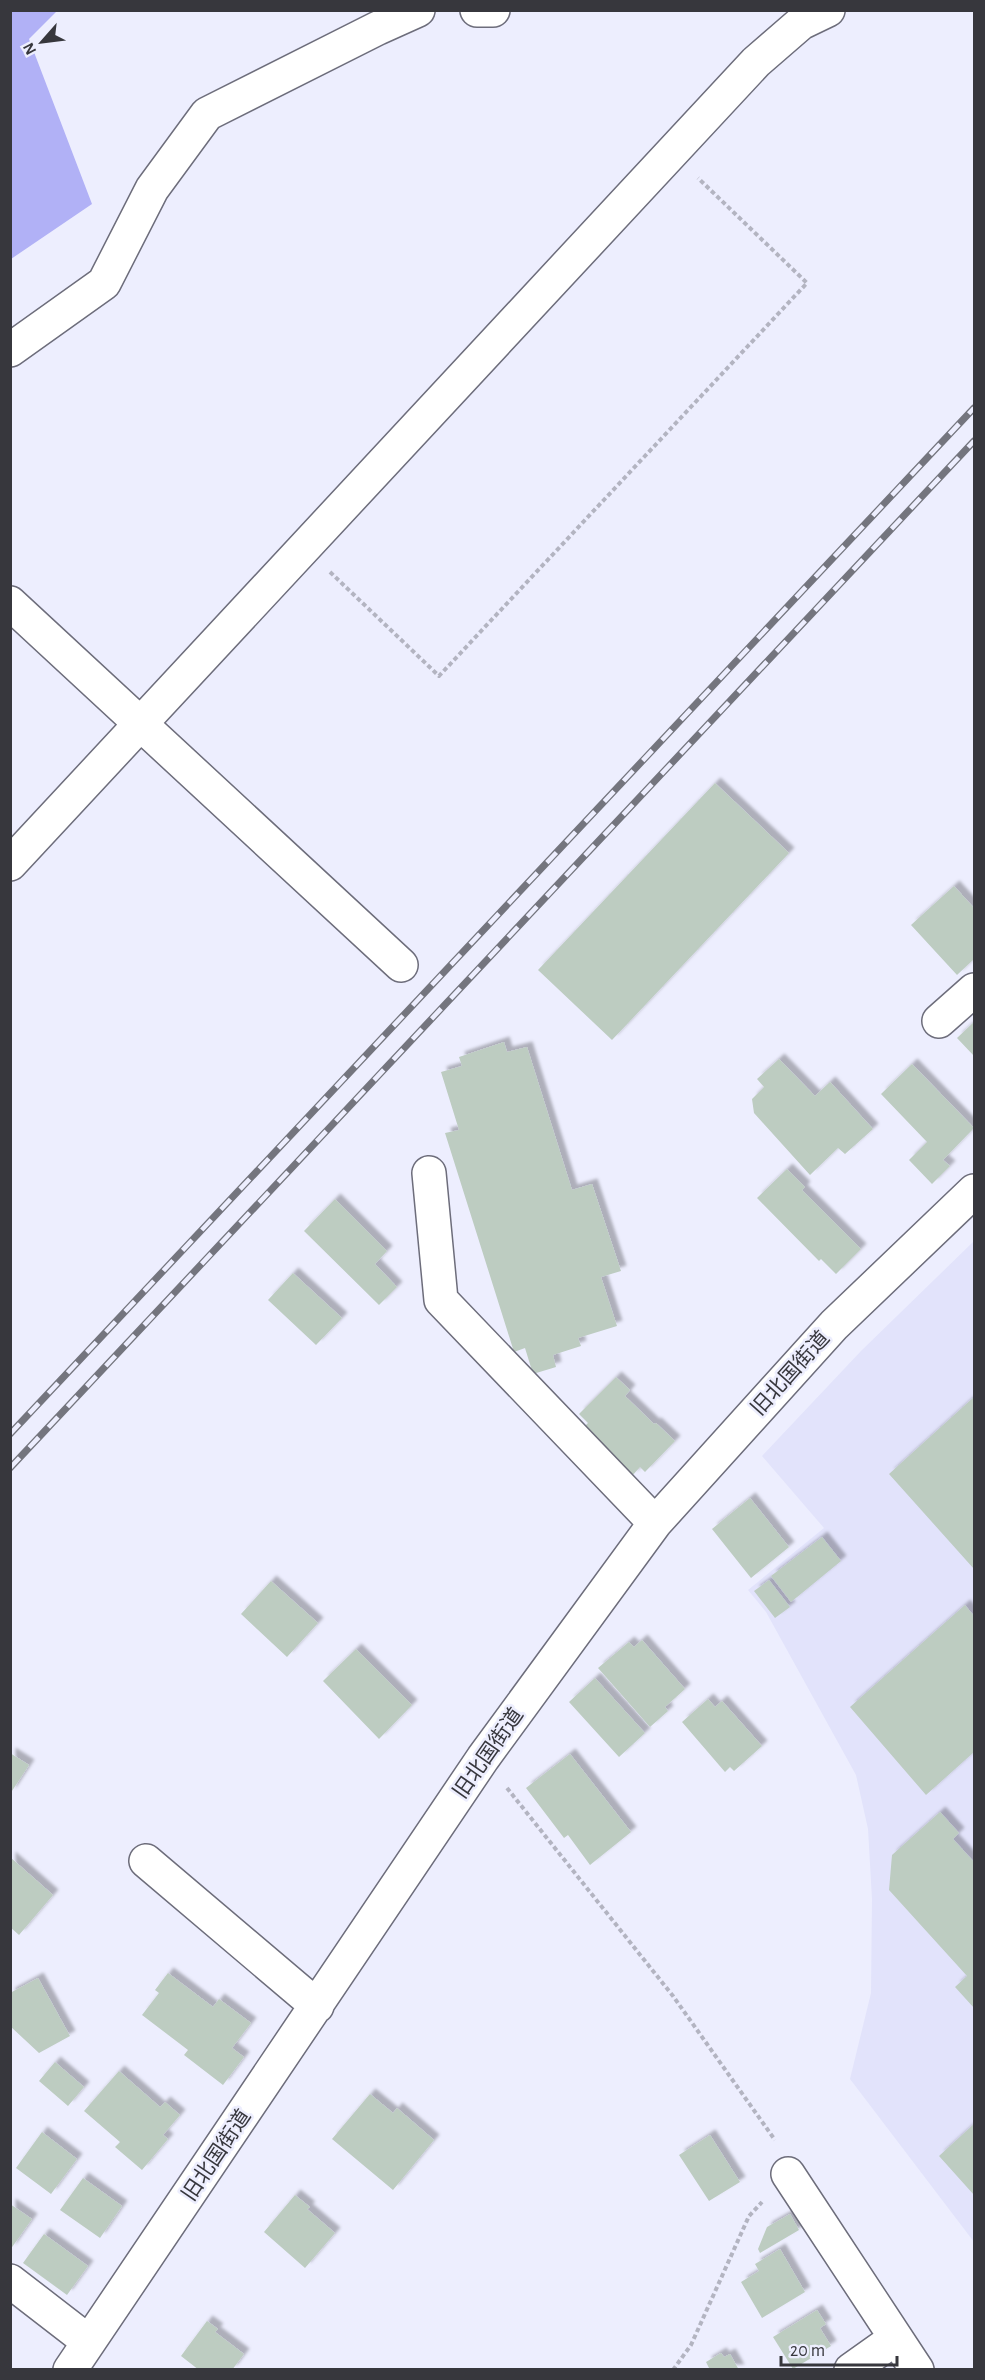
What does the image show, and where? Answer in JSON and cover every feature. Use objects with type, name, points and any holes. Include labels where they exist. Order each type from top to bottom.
[{"type":"street","points":[[10,350],[104,283],[152,189],[207,114],[418,10]]},
{"type":"street","points":[[477,10],[493,10]]},
{"type":"street","points":[[10,864],[756,62],[801,23],[828,10]]},
{"type":"street","points":[[10,603],[401,965]]},
{"type":"street","points":[[939,1021],[975,990]]},
{"type":"street","points":[[429,1173],[441,1300],[655,1523]]},
{"type":"street","name":"旧北国街道","points":[[70,2370],[483,1758],[655,1523],[834,1325],[975,1191]]},
{"type":"street","points":[[146,1861],[317,2006]]},
{"type":"street","points":[[788,2174],[917,2370]]},
{"type":"street","points":[[10,2282],[89,2342]]},
{"type":"street","points":[[851,2370],[896,2338]]},
{"type":"path","points":[[305,549],[439,676],[807,283],[672,152]]},
{"type":"path","points":[[483,1758],[673,1996],[785,2154],[788,2174],[748,2216],[691,2345],[673,2370]]},
{"type":"shaded area","points":[[11,10],[57,11],[29,39],[92,204],[11,259]]},
{"type":"shaded area","points":[[974,1241],[974,2242],[850,2079],[871,1993],[872,1899],[868,1829],[856,1775],[766,1612],[748,1590],[824,1528],[762,1456],[861,1351]]},
{"type":"building","points":[[715,783],[789,853],[612,1040],[538,970]]},
{"type":"building","points":[[954,886],[974,908],[974,959],[957,975],[911,925]]},
{"type":"building","points":[[974,1022],[974,1056],[957,1038]]},
{"type":"building","points":[[504,1042],[507,1052],[527,1047],[572,1190],[592,1184],[621,1271],[601,1277],[617,1326],[578,1338],[581,1346],[553,1355],[556,1367],[533,1374],[525,1348],[514,1352],[445,1133],[459,1130],[441,1072],[462,1066],[459,1057]]},
{"type":"building","points":[[779,1059],[815,1096],[830,1082],[873,1129],[845,1154],[838,1148],[810,1175],[754,1113],[752,1099],[764,1087],[757,1079]]},
{"type":"building","points":[[912,1064],[974,1128],[943,1160],[950,1166],[932,1184],[909,1160],[927,1142],[881,1094]]},
{"type":"building","points":[[787,1169],[805,1187],[802,1190],[861,1249],[836,1274],[821,1259],[819,1261],[757,1198]]},
{"type":"building","points":[[335,1199],[387,1251],[375,1264],[397,1287],[379,1305],[304,1231]]},
{"type":"building","points":[[293,1273],[342,1318],[316,1345],[268,1300]]},
{"type":"building","points":[[616,1377],[630,1390],[625,1396],[675,1441],[645,1472],[640,1467],[632,1476],[583,1428],[588,1423],[579,1414]]},
{"type":"building","points":[[974,1397],[974,1569],[889,1474]]},
{"type":"building","points":[[750,1498],[789,1547],[751,1578],[712,1529]]},
{"type":"building","points":[[822,1537],[841,1561],[791,1602],[771,1576]]},
{"type":"building","points":[[769,1580],[790,1607],[775,1618],[754,1591]]},
{"type":"building","points":[[271,1581],[318,1623],[287,1657],[241,1614]]},
{"type":"building","points":[[965,1605],[974,1616],[974,1752],[926,1795],[850,1707]]},
{"type":"building","points":[[642,1640],[685,1689],[665,1707],[668,1711],[650,1727],[598,1668],[629,1642],[634,1647]]},
{"type":"building","points":[[356,1649],[412,1705],[379,1739],[323,1681]]},
{"type":"building","points":[[595,1678],[645,1733],[619,1757],[569,1702]]},
{"type":"building","points":[[708,1699],[715,1707],[722,1701],[762,1746],[734,1771],[730,1767],[725,1772],[682,1722]]},
{"type":"building","points":[[10,1753],[29,1765],[10,1794]]},
{"type":"building","points":[[570,1754],[631,1832],[590,1865],[568,1835],[564,1838],[526,1788]]},
{"type":"building","points":[[940,1812],[959,1833],[953,1839],[974,1862],[974,2008],[955,1987],[967,1976],[889,1890],[892,1855]]},
{"type":"building","points":[[10,1857],[53,1895],[19,1935],[10,1927]]},
{"type":"building","points":[[168,1973],[213,2007],[219,1999],[251,2023],[232,2048],[244,2057],[223,2085],[184,2055],[188,2050],[142,2015],[159,1993],[155,1990]]},
{"type":"building","points":[[38,1978],[70,2036],[39,2053],[10,2026],[10,1993]]},
{"type":"building","points":[[55,2062],[84,2087],[68,2106],[39,2081]]},
{"type":"building","points":[[119,2071],[160,2107],[165,2102],[180,2115],[163,2135],[168,2139],[142,2170],[115,2147],[120,2142],[84,2111]]},
{"type":"building","points":[[370,2094],[393,2113],[397,2108],[434,2140],[393,2190],[332,2139]]},
{"type":"building","points":[[974,2124],[974,2195],[939,2156]]},
{"type":"building","points":[[42,2132],[77,2159],[51,2194],[16,2168]]},
{"type":"building","points":[[710,2135],[740,2182],[709,2201],[679,2155]]},
{"type":"building","points":[[83,2178],[122,2206],[100,2238],[60,2210]]},
{"type":"building","points":[[295,2195],[310,2207],[307,2209],[335,2233],[305,2268],[264,2232]]},
{"type":"building","points":[[10,2204],[32,2219],[10,2250]]},
{"type":"building","points":[[790,2214],[799,2230],[760,2253],[758,2249],[767,2227]]},
{"type":"building","points":[[44,2234],[88,2266],[67,2295],[23,2263]]},
{"type":"building","points":[[780,2249],[805,2292],[762,2318],[741,2282],[759,2271],[755,2264]]},
{"type":"building","points":[[817,2310],[826,2324],[820,2328],[831,2346],[793,2369],[773,2337]]},
{"type":"building","points":[[207,2321],[218,2329],[215,2332],[244,2354],[232,2370],[199,2370],[181,2356]]},
{"type":"building","points":[[721,2353],[724,2357],[730,2354],[739,2370],[710,2370],[706,2362]]},
{"type":"railway","points":[[10,1434],[974,408]]},
{"type":"railway","points":[[10,1468],[974,441]]}]
